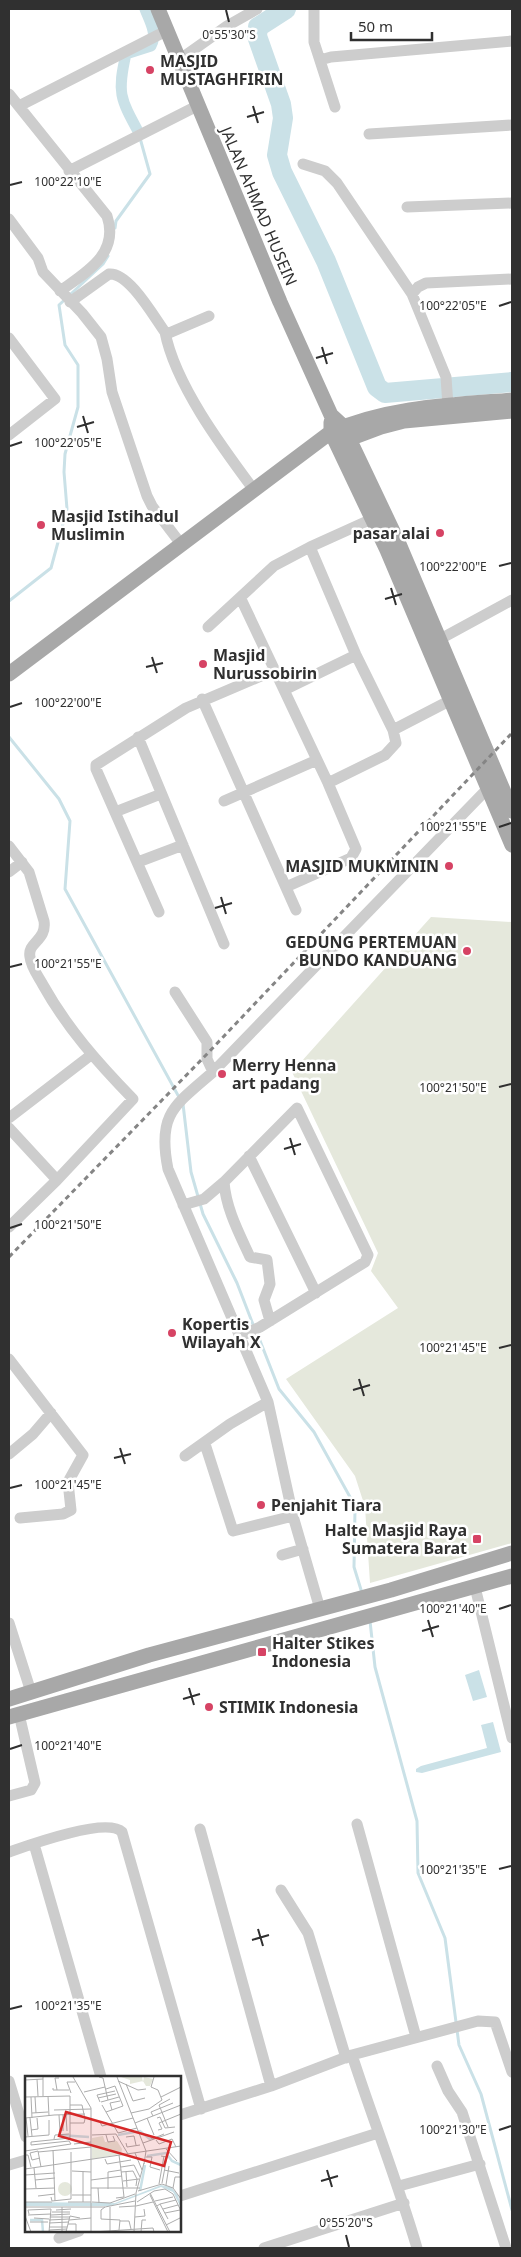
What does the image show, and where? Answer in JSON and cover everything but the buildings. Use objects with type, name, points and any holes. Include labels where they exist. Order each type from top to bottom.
[{"type":"main road","name":"JALAN AHMAD HUSEIN","points":[[158,9],[162,34],[179,60],[197,106],[340,435]]},
{"type":"main road","points":[[9,674],[313,445],[404,410],[448,401],[512,400]]},
{"type":"main road","points":[[340,435],[404,421],[512,412]]},
{"type":"main road","points":[[340,435],[372,519],[393,547]]},
{"type":"main road","points":[[340,435],[393,547],[493,782],[512,845]]},
{"type":"main road","points":[[433,643],[451,700],[493,782],[512,811]]},
{"type":"main road","points":[[9,1698],[149,1656],[347,1602],[512,1553]]},
{"type":"main road","points":[[14,1716],[512,1576]]},
{"type":"main road","points":[[65,1682],[71,1700]]},
{"type":"street","points":[[179,60],[257,9]]},
{"type":"street","points":[[314,9],[314,42],[335,107]]},
{"type":"street","points":[[19,106],[162,34]]},
{"type":"street","points":[[320,60],[331,57],[512,41]]},
{"type":"street","points":[[9,94],[107,216],[109,232],[105,252],[99,262],[65,297]]},
{"type":"street","points":[[69,171],[197,106]]},
{"type":"street","points":[[369,134],[512,125]]},
{"type":"street","points":[[304,164],[325,171],[337,183],[412,294],[446,378],[448,401]]},
{"type":"street","points":[[406,207],[512,203]]},
{"type":"street","points":[[9,219],[38,258],[43,272],[82,313],[101,337],[107,359],[112,392],[147,496],[181,544]]},
{"type":"street","points":[[65,297],[109,274],[119,274],[140,296],[165,332],[169,353],[208,425],[218,442],[254,490]]},
{"type":"street","points":[[412,294],[418,287],[426,283],[512,278]]},
{"type":"street","points":[[165,332],[169,333],[208,316]]},
{"type":"street","points":[[9,338],[55,399],[9,435]]},
{"type":"street","points":[[208,627],[241,599],[242,594],[274,566],[310,547],[372,519]]},
{"type":"street","points":[[310,547],[356,655],[393,730],[396,743],[385,755],[328,783]]},
{"type":"street","points":[[241,599],[328,783],[355,853],[344,862],[286,887]]},
{"type":"street","points":[[433,643],[512,600]]},
{"type":"street","points":[[284,690],[356,655]]},
{"type":"street","points":[[159,912],[96,769],[96,765],[138,737],[202,699],[275,670]]},
{"type":"street","points":[[202,699],[296,910]]},
{"type":"street","points":[[393,730],[451,700]]},
{"type":"street","points":[[138,737],[224,944]]},
{"type":"street","points":[[224,802],[317,760]]},
{"type":"street","points":[[320,1609],[293,1516],[268,1402],[255,1329],[168,1170],[164,1148],[164,1129],[175,1106],[213,1072],[493,782]]},
{"type":"street","points":[[115,812],[161,794]]},
{"type":"street","points":[[138,862],[183,845]]},
{"type":"street","points":[[9,846],[22,862],[32,879],[35,896],[46,930],[42,937],[30,948],[29,955],[32,966],[58,1012],[90,1055],[133,1099],[57,1180],[9,1227]]},
{"type":"street","points":[[9,872],[22,862]]},
{"type":"street","points":[[175,992],[207,1042],[207,1059],[213,1072]]},
{"type":"street","points":[[9,1118],[90,1055]]},
{"type":"street","points":[[187,1204],[204,1199],[224,1182],[297,1108],[368,1255],[365,1262],[255,1329]]},
{"type":"street","points":[[9,1128],[57,1180]]},
{"type":"street","points":[[250,1156],[316,1293]]},
{"type":"street","points":[[224,1182],[225,1196],[250,1257],[267,1260],[270,1284],[255,1329]]},
{"type":"street","points":[[9,1359],[83,1454],[68,1482],[72,1508],[63,1514],[20,1518]]},
{"type":"street","points":[[185,1456],[205,1444],[230,1424],[268,1402]]},
{"type":"street","points":[[9,1454],[33,1434],[51,1413]]},
{"type":"street","points":[[205,1444],[233,1531],[293,1516]]},
{"type":"street","points":[[282,1555],[303,1549]]},
{"type":"street","points":[[475,1586],[512,1738]]},
{"type":"street","points":[[9,1624],[31,1692]]},
{"type":"street","points":[[9,1796],[31,1790],[35,1783],[14,1716]]},
{"type":"street","points":[[357,1824],[416,2037]]},
{"type":"street","points":[[9,1852],[101,1828],[118,1828],[122,1832],[200,2108]]},
{"type":"street","points":[[200,1829],[272,2086]]},
{"type":"street","points":[[34,1844],[101,2076]]},
{"type":"street","points":[[281,1890],[308,1933],[349,2057],[399,2186],[417,2248]]},
{"type":"street","points":[[181,2115],[272,2086],[349,2057],[468,2022],[495,2022],[512,2072]]},
{"type":"street","points":[[437,2066],[448,2091],[462,2112],[506,2248]]},
{"type":"street","points":[[9,2081],[25,2135]]},
{"type":"street","points":[[181,2196],[378,2133]]},
{"type":"street","points":[[9,2165],[25,2160]]},
{"type":"street","points":[[399,2186],[480,2164]]},
{"type":"street","points":[[264,2248],[404,2203]]},
{"type":"street","points":[[59,2239],[76,2232]]},
{"type":"shaded area","points":[[431,917],[512,922],[512,1543],[370,1583],[365,1507],[355,1476],[286,1379],[398,1308],[371,1271],[378,1253],[292,1072]]},
{"type":"water","points":[[479,1670],[487,1697],[473,1701],[465,1675]]},
{"type":"water","points":[[493,1722],[501,1752],[422,1773],[416,1772],[416,1769],[421,1766],[487,1748],[481,1725]]},
{"type":"waterway","points":[[139,133],[124,103],[121,87],[126,54],[151,46],[153,41],[152,27],[145,9]]},
{"type":"waterway","points":[[286,9],[258,27],[257,36],[281,104],[283,118],[277,155],[282,172],[326,261],[377,387],[385,393],[512,382]]},
{"type":"waterway","points":[[115,228],[116,221],[150,174],[140,138]]},
{"type":"waterway","points":[[9,601],[51,568],[67,509],[64,472],[65,454],[78,407],[78,365],[65,345],[59,305],[103,264],[108,256]]},
{"type":"waterway","points":[[9,737],[59,799],[70,821],[65,889],[180,1099]]},
{"type":"waterway","points":[[183,1104],[191,1172],[203,1214],[237,1283],[254,1327]]},
{"type":"waterway","points":[[257,1333],[279,1389],[314,1432],[350,1497],[355,1510],[354,1567],[362,1593]]},
{"type":"waterway","points":[[370,1621],[375,1667],[417,1821],[418,1873],[445,1938],[459,2045],[481,2094],[512,2210]]},
{"type":"railway","points":[[9,1257],[207,1054],[512,733]]},
{"type":"place","name":"MASJID MUSTAGHFIRIN","points":[[150,70]]},
{"type":"place","name":"Masjid Istihadul Muslimin","points":[[41,525]]},
{"type":"place","name":"pasar alai","points":[[440,533]]},
{"type":"place","name":"Masjid Nurussobirin","points":[[203,664]]},
{"type":"place","name":"MASJID MUKMININ","points":[[449,866]]},
{"type":"place","name":"GEDUNG PERTEMUAN BUNDO KANDUANG","points":[[467,951]]},
{"type":"place","name":"Merry Henna art padang","points":[[222,1074]]},
{"type":"place","name":"Kopertis Wilayah X","points":[[172,1333]]},
{"type":"place","name":"Penjahit Tiara","points":[[261,1505]]},
{"type":"place","name":"Halte Masjid Raya Sumatera Barat","points":[[477,1539]]},
{"type":"place","name":"Halter Stikes Indonesia","points":[[262,1652]]},
{"type":"place","name":"STIMIK Indonesia","points":[[209,1707]]}]
